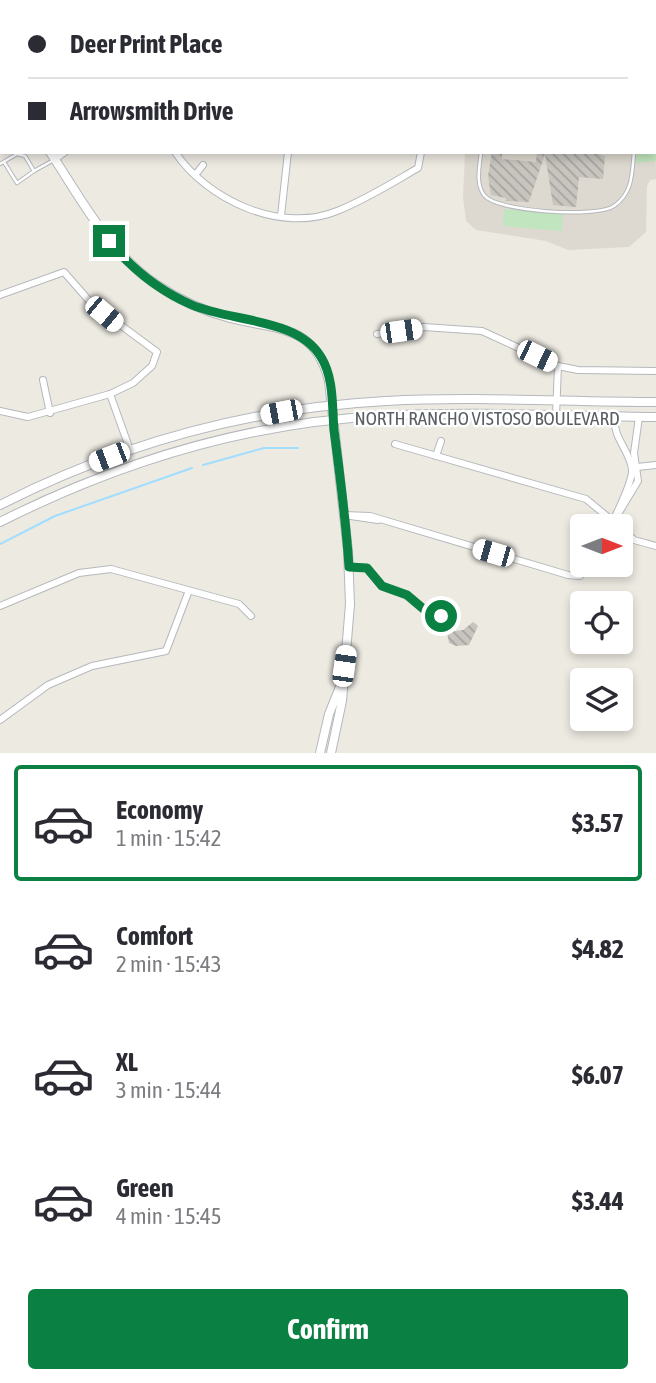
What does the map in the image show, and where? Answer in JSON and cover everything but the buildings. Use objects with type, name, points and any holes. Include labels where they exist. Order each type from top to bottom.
[{"type":"main road","points":[[53,156],[93,221],[117,250],[157,285],[191,304],[228,318],[286,329],[308,342],[327,369],[349,567],[349,625],[342,701],[331,753]]},
{"type":"main road","name":"NORTH RANCHO VISTOSO BOULEVARD","points":[[0,505],[130,450],[227,422],[332,405],[420,400],[656,402]]},
{"type":"main road","name":"NORTH RANCHO VISTOSO BOULEVARD","points":[[0,522],[62,492],[160,456],[266,430],[333,420],[431,414],[656,417]]},
{"type":"main road","points":[[320,753],[329,714],[342,685]]},
{"type":"street","points":[[177,154],[196,174],[237,205],[281,216],[307,218],[335,212],[418,168],[421,154]]},
{"type":"street","points":[[281,216],[288,154]]},
{"type":"street","points":[[196,174],[203,165]]},
{"type":"street","points":[[0,295],[65,272],[92,304],[157,352],[152,366],[133,383],[110,394],[50,413],[28,416],[0,411]]},
{"type":"street","points":[[377,334],[424,327],[482,331],[558,366],[578,370],[656,371]]},
{"type":"street","points":[[556,416],[558,366]]},
{"type":"street","points":[[43,380],[50,413]]},
{"type":"street","points":[[110,394],[130,450]]},
{"type":"street","points":[[614,416],[614,430],[635,467]]},
{"type":"street","points":[[616,514],[635,467],[634,444],[639,417]]},
{"type":"street","points":[[436,456],[441,441]]},
{"type":"street","points":[[395,444],[586,499],[602,514]]},
{"type":"street","points":[[635,467],[656,465]]},
{"type":"street","points":[[344,515],[367,516],[570,575]]},
{"type":"street","points":[[634,540],[656,546]]},
{"type":"street","points":[[349,567],[367,568],[382,586],[407,595],[433,617],[439,617],[446,609]]},
{"type":"street","points":[[0,606],[79,573],[111,569],[188,593],[239,604],[251,616]]},
{"type":"street","points":[[0,720],[48,685],[92,666],[166,651],[188,593]]},
{"type":"lane","points":[[34,171],[25,156],[17,154],[2,163],[17,183],[34,171],[53,156]]},
{"type":"lane","points":[[481,154],[480,187],[490,200],[506,206],[592,213],[612,207],[626,193],[631,184],[634,154]]},
{"type":"shaded area","points":[[465,154],[656,154],[656,179],[650,180],[647,186],[646,232],[629,247],[568,250],[546,241],[476,230],[466,221],[463,197]]},
{"type":"green space","points":[[637,154],[656,154],[656,161],[636,163]]},
{"type":"green space","points":[[504,209],[563,214],[562,231],[503,226]]},
{"type":"waterway","points":[[203,465],[264,448],[298,448]]},
{"type":"waterway","points":[[0,544],[55,516],[192,468]]},
{"type":"route","points":[[109,241],[125,260],[157,285],[191,304],[228,318],[295,332],[316,349],[330,381],[349,567],[367,568],[382,586],[407,595],[433,617],[441,616]]}]
